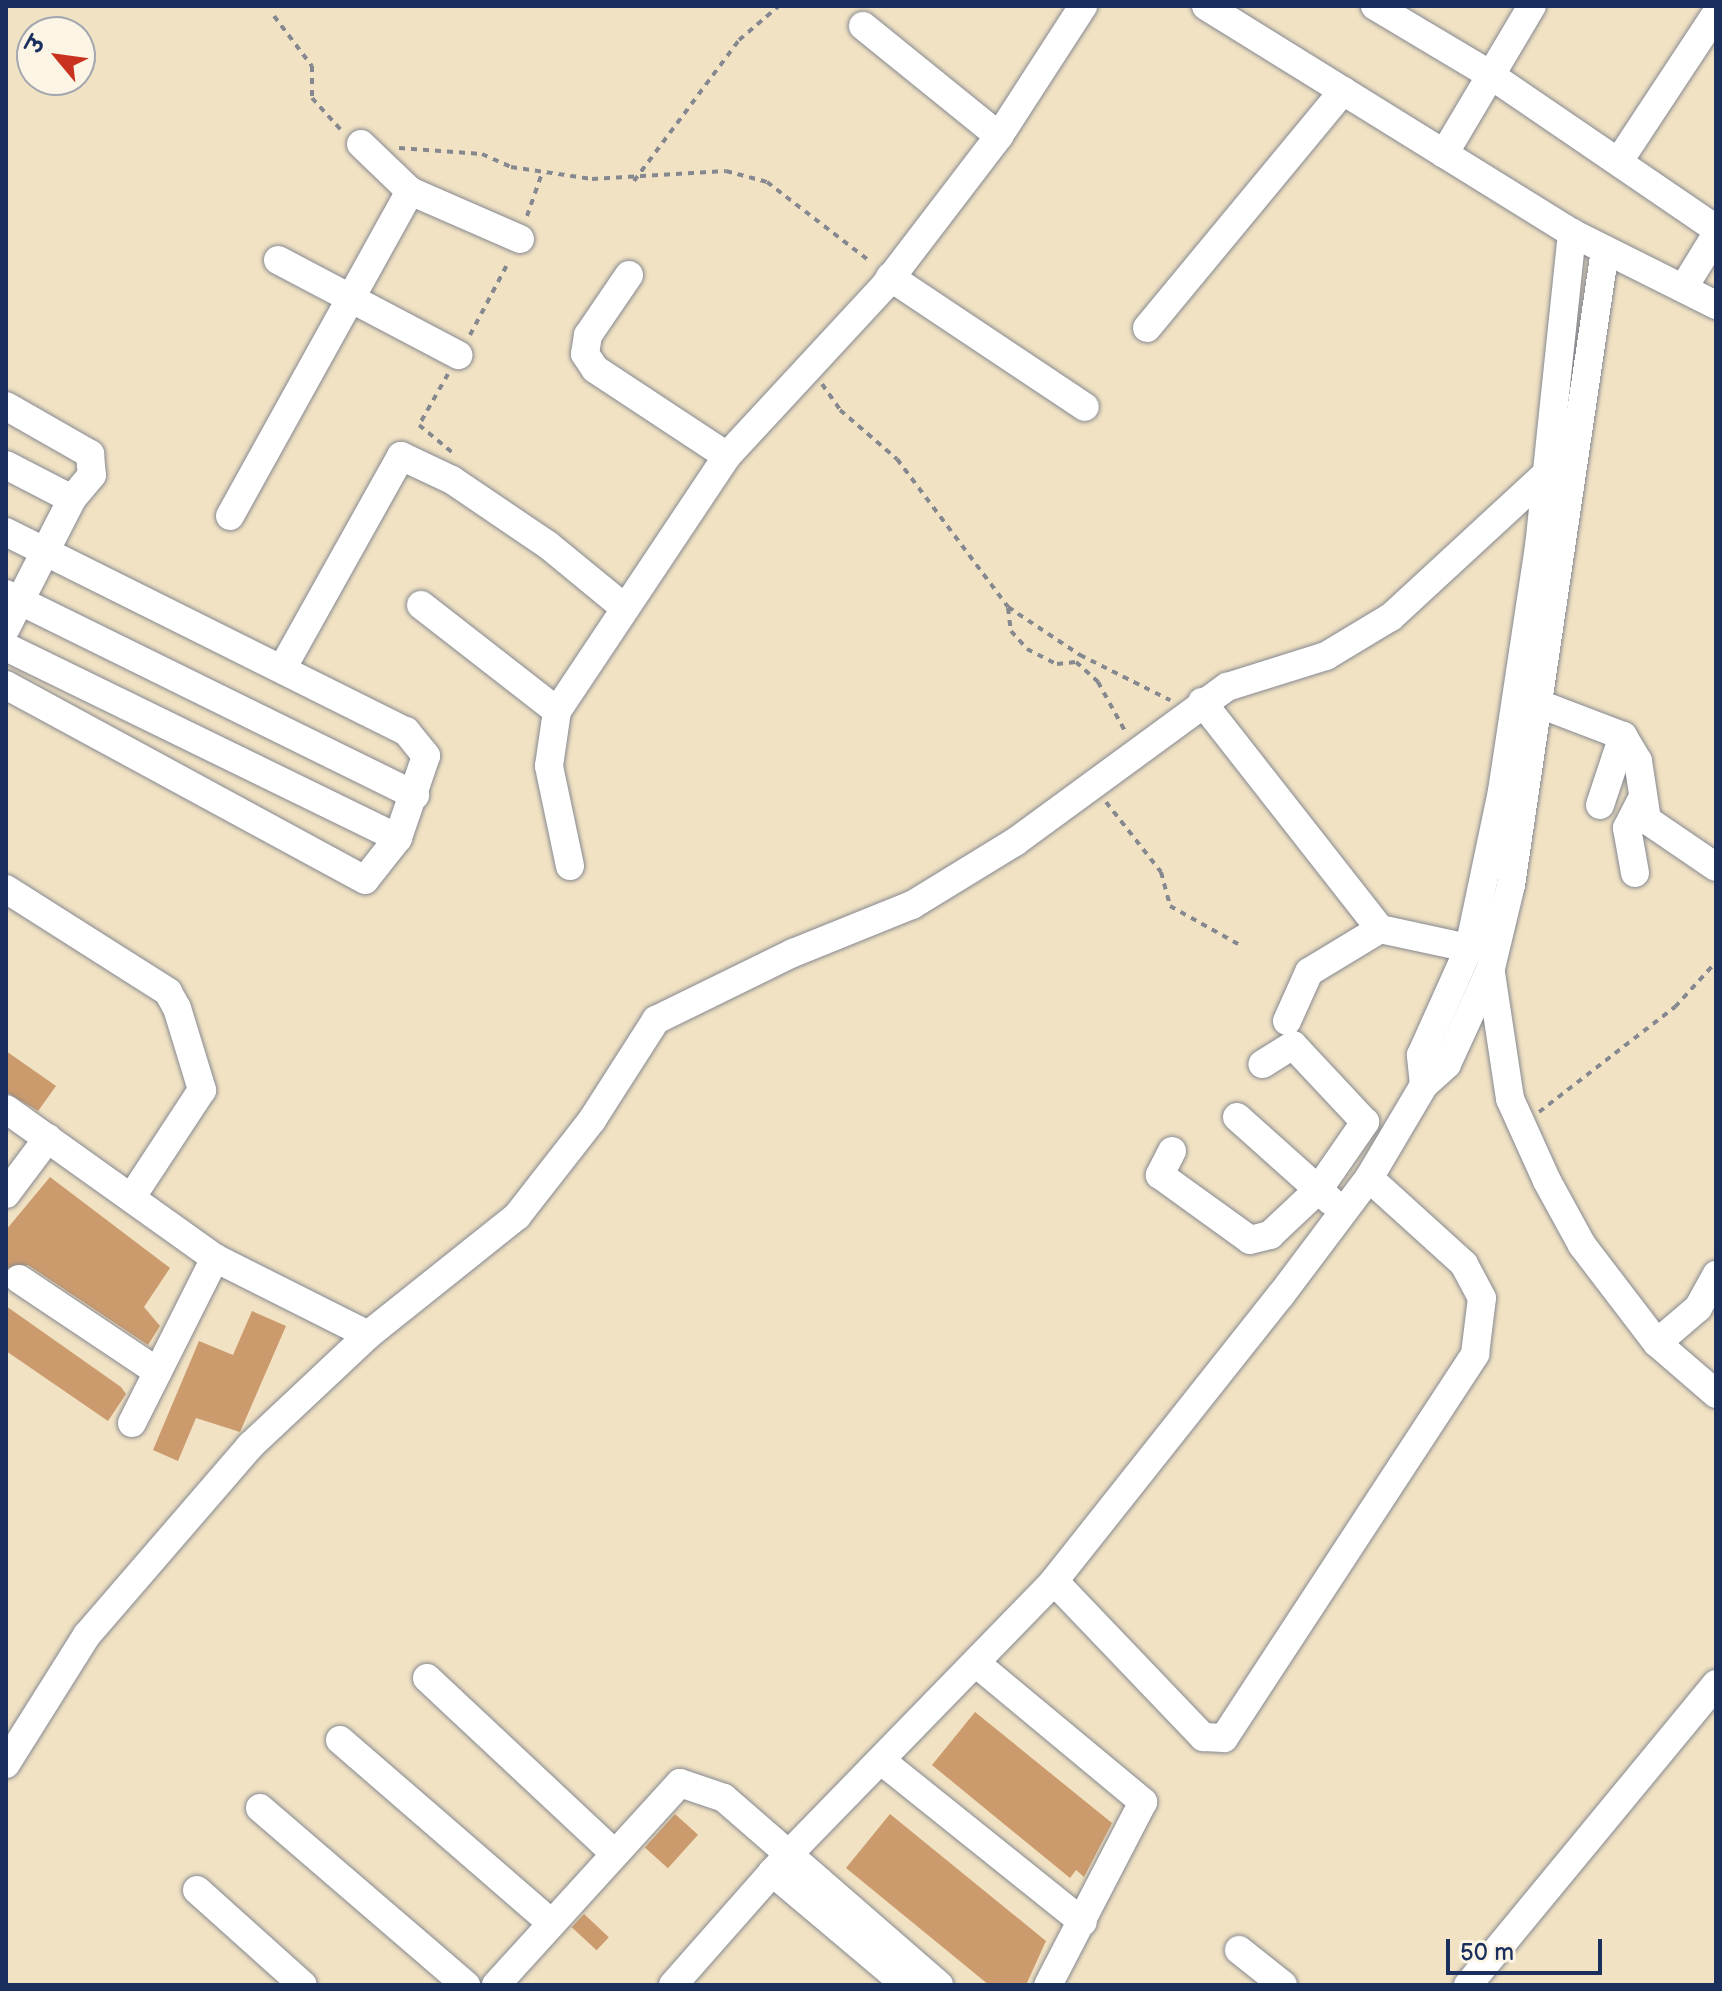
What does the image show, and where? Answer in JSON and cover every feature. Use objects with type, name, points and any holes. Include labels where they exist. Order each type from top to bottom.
[{"type":"street","points":[[570,866],[549,766],[557,711],[621,605],[727,456],[888,280],[999,136],[1083,6]]},
{"type":"street","points":[[1206,6],[1572,233],[1716,305]]},
{"type":"street","points":[[1375,6],[1489,74],[1716,229]]},
{"type":"street","points":[[1444,154],[1532,6]]},
{"type":"street","points":[[1619,161],[1716,14]]},
{"type":"street","points":[[863,26],[999,136]]},
{"type":"street","points":[[1147,328],[1343,91]]},
{"type":"street","points":[[361,144],[410,191],[520,239]]},
{"type":"street","points":[[230,516],[410,191]]},
{"type":"street","points":[[1424,1085],[1421,1055],[1469,948],[1502,791],[1547,473],[1572,233]]},
{"type":"street","points":[[1684,287],[1716,235]]},
{"type":"street","points":[[673,1985],[779,1864],[883,1762],[1054,1581],[1344,1212],[1369,1178],[1424,1085],[1447,1064],[1491,968],[1542,705],[1605,250]]},
{"type":"street","points":[[278,260],[350,295],[458,355]]},
{"type":"street","points":[[629,275],[588,335],[585,354],[595,369],[727,456]]},
{"type":"street","points":[[888,280],[1085,407]]},
{"type":"street","points":[[6,406],[90,454],[92,475],[72,499],[46,553],[13,598],[6,628]]},
{"type":"street","points":[[282,669],[401,456],[452,480],[621,605]]},
{"type":"street","points":[[6,465],[72,499]]},
{"type":"street","points":[[6,1764],[87,1635],[250,1446],[368,1335],[517,1216],[656,1020],[912,905],[1015,842],[1089,782],[1135,753],[1196,706],[1326,656],[1391,617],[1547,473]]},
{"type":"street","points":[[6,532],[419,741],[426,756],[398,838],[372,877],[358,877],[6,685]]},
{"type":"street","points":[[13,598],[415,795]]},
{"type":"street","points":[[421,605],[557,711]]},
{"type":"street","points":[[6,647],[398,838]]},
{"type":"street","points":[[1542,705],[1623,736],[1638,761],[1641,801],[1647,820],[1716,867]]},
{"type":"street","points":[[1196,706],[1380,929],[1469,948]]},
{"type":"street","points":[[1600,805],[1623,736]]},
{"type":"street","points":[[1635,873],[1627,828],[1641,801]]},
{"type":"street","points":[[6,889],[168,992],[177,1008],[202,1090],[131,1198]]},
{"type":"street","points":[[1287,1021],[1309,972],[1380,929]]},
{"type":"street","points":[[1491,968],[1499,1049],[1519,1124],[1582,1245],[1657,1343],[1716,1394]]},
{"type":"street","points":[[1172,1151],[1160,1175],[1250,1240],[1270,1235],[1318,1190],[1365,1122],[1293,1045],[1263,1064]]},
{"type":"street","points":[[6,1109],[215,1258],[368,1335]]},
{"type":"street","points":[[1237,1117],[1344,1212]]},
{"type":"street","points":[[6,1194],[48,1138]]},
{"type":"street","points":[[1054,1581],[1203,1737],[1224,1738],[1475,1354],[1482,1298],[1464,1264],[1369,1178]]},
{"type":"street","points":[[132,1423],[215,1258]]},
{"type":"street","points":[[1657,1343],[1698,1308],[1716,1275]]},
{"type":"street","points":[[19,1279],[158,1372]]},
{"type":"street","points":[[977,1664],[1140,1795],[1142,1809],[1048,1985]]},
{"type":"street","points":[[427,1678],[612,1851]]},
{"type":"street","points":[[1468,1985],[1716,1684]]},
{"type":"street","points":[[340,1740],[550,1922]]},
{"type":"street","points":[[883,1762],[1083,1922]]},
{"type":"street","points":[[496,1985],[612,1851],[680,1783],[724,1798],[779,1864],[924,1983]]},
{"type":"street","points":[[260,1808],[466,1985]]},
{"type":"street","points":[[197,1890],[303,1985]]},
{"type":"street","points":[[1239,1950],[1283,1985]]},
{"type":"path","points":[[634,181],[739,40],[779,6]]},
{"type":"path","points":[[274,16],[312,66],[312,98],[361,144],[482,154],[542,173],[634,181],[726,171],[767,182],[854,246],[888,280]]},
{"type":"path","points":[[452,480],[459,461],[419,425],[520,239],[542,173]]},
{"type":"path","points":[[810,366],[840,410],[897,459],[1008,607],[1080,655],[1196,706]]},
{"type":"path","points":[[1008,607],[1011,631],[1027,649],[1057,664],[1076,662],[1098,682],[1135,753]]},
{"type":"path","points":[[1089,782],[1161,872],[1170,906],[1242,946]]},
{"type":"path","points":[[1519,1124],[1643,1035],[1716,962]]},
{"type":"building","points":[[6,1051],[56,1086],[38,1111],[6,1092]]},
{"type":"building","points":[[50,1177],[170,1268],[144,1307],[160,1326],[148,1345],[28,1265],[6,1268],[6,1230]]},
{"type":"building","points":[[6,1306],[121,1387],[126,1394],[108,1421],[6,1351]]},
{"type":"building","points":[[252,1311],[286,1326],[240,1432],[196,1418],[178,1461],[153,1450],[199,1341],[233,1355]]},
{"type":"building","points":[[975,1712],[1112,1823],[1084,1877],[1076,1870],[1070,1878],[932,1765]]},
{"type":"building","points":[[675,1814],[698,1835],[668,1868],[645,1847]]},
{"type":"building","points":[[890,1814],[1046,1941],[1026,1985],[989,1985],[846,1868]]},
{"type":"building","points":[[584,1914],[609,1937],[597,1950],[572,1927]]}]
